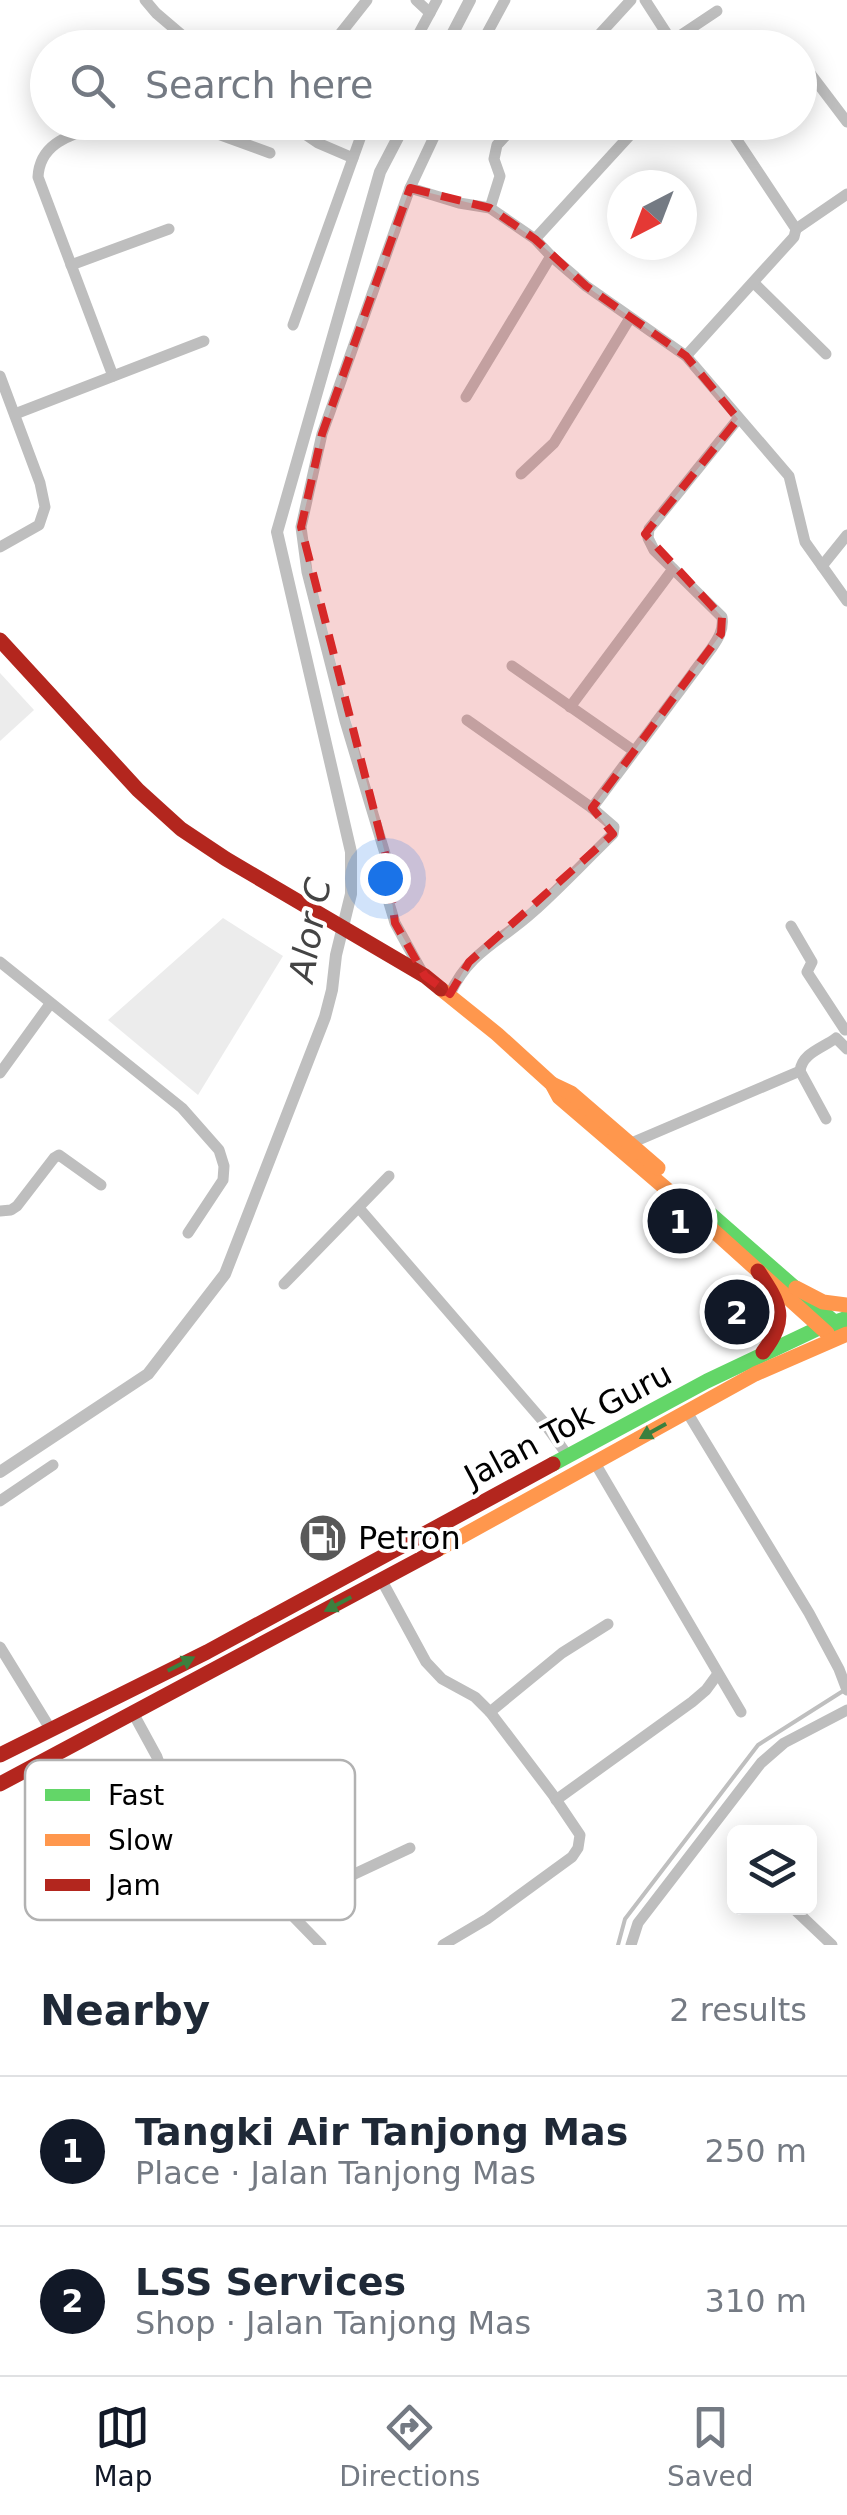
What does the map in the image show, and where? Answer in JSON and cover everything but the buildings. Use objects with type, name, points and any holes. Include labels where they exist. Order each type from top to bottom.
[{"type":"main road","points":[[0,640],[159,810],[203,844],[391,954],[450,994],[552,1084],[571,1092],[837,1328]]},
{"type":"main road","points":[[552,1084],[559,1097],[758,1271],[837,1328]]},
{"type":"main road","points":[[758,1271],[775,1298],[781,1322],[760,1356]]},
{"type":"main road","points":[[796,1288],[823,1302],[847,1305]]},
{"type":"main road","name":"Jalan Tok Guru","points":[[0,1754],[222,1644],[707,1381],[760,1356],[837,1328]]},
{"type":"main road","name":"Jalan Tok Guru","points":[[45,1760],[382,1581],[837,1328]]},
{"type":"main road","points":[[0,1768],[56,1739],[125,1693]]},
{"type":"main road","name":"Jalan Tok Guru","points":[[0,1784],[25,1771]]},
{"type":"street","points":[[145,0],[176,30]]},
{"type":"street","points":[[343,30],[367,0]]},
{"type":"street","points":[[416,0],[430,13]]},
{"type":"street","points":[[421,30],[436,0]]},
{"type":"street","points":[[489,30],[505,0]]},
{"type":"street","points":[[604,30],[631,0]]},
{"type":"street","points":[[645,0],[665,30]]},
{"type":"street","points":[[692,30],[717,11]]},
{"type":"street","points":[[817,82],[847,122]]},
{"type":"street","points":[[61,140],[44,153],[38,177],[113,376]]},
{"type":"street","points":[[234,140],[270,153]]},
{"type":"street","points":[[314,140],[353,158]]},
{"type":"street","points":[[293,325],[360,140]]},
{"type":"street","points":[[424,976],[395,923],[389,903],[386,857],[307,572],[302,527],[322,434],[410,188],[433,140]]},
{"type":"street","points":[[490,208],[500,176],[494,159],[502,140]]},
{"type":"street","points":[[535,238],[625,140]]},
{"type":"street","points":[[737,140],[796,229]]},
{"type":"street","points":[[410,188],[490,208],[535,238],[586,286],[686,356],[789,476],[805,542],[847,601]]},
{"type":"street","points":[[686,356],[794,237],[796,229],[846,198]]},
{"type":"street","points":[[71,265],[169,230]]},
{"type":"street","points":[[466,396],[551,256]]},
{"type":"street","points":[[754,283],[826,354]]},
{"type":"street","points":[[522,474],[554,442],[630,318]]},
{"type":"street","points":[[14,414],[204,341]]},
{"type":"street","points":[[0,376],[40,483],[45,507],[39,525],[0,547]]},
{"type":"street","points":[[592,808],[711,650],[723,626],[722,617],[654,550],[648,538],[649,529],[738,419]]},
{"type":"street","points":[[822,566],[847,535]]},
{"type":"street","points":[[570,708],[673,569]]},
{"type":"street","points":[[512,666],[634,751]]},
{"type":"street","points":[[450,994],[469,962],[531,914],[613,834],[614,826],[467,720]]},
{"type":"street","points":[[791,926],[812,962],[807,972],[843,1032],[847,1049]]},
{"type":"street","points":[[0,962],[182,1108],[219,1150],[223,1180],[188,1233]]},
{"type":"street","points":[[0,1073],[50,1004]]},
{"type":"street","points":[[826,1119],[800,1064],[843,1032]]},
{"type":"street","points":[[630,1144],[800,1071]]},
{"type":"street","points":[[0,1211],[17,1206],[59,1154],[101,1185]]},
{"type":"street","points":[[284,1284],[390,1176]]},
{"type":"street","points":[[359,1208],[542,1420],[568,1456]]},
{"type":"street","points":[[686,1412],[809,1613],[847,1690]]},
{"type":"street","points":[[595,1463],[741,1712]]},
{"type":"street","points":[[0,1502],[52,1465]]},
{"type":"street","points":[[382,1581],[426,1662],[442,1679],[475,1696],[490,1712],[580,1835],[572,1858],[443,1945]]},
{"type":"street","points":[[490,1712],[562,1653],[608,1624]]},
{"type":"street","points":[[0,1646],[51,1730]]},
{"type":"street","points":[[556,1800],[692,1702],[717,1675]]},
{"type":"street","points":[[631,1945],[638,1923],[761,1762],[784,1743],[847,1710]]},
{"type":"street","points":[[133,1713],[158,1760]]},
{"type":"street","points":[[355,1874],[410,1848]]},
{"type":"street","points":[[800,1915],[832,1945]]},
{"type":"street","points":[[296,1920],[320,1945]]},
{"type":"highlighted area","points":[[410,188],[490,208],[535,239],[586,286],[686,356],[738,419],[645,534],[722,617],[721,634],[592,808],[613,834],[469,962],[450,994],[425,976],[395,923],[386,857],[301,527],[322,434]]},
{"type":"shaded area","points":[[0,673],[34,710],[0,741]]},
{"type":"shaded area","points":[[223,918],[283,956],[198,1095],[108,1020]]},
{"type":"waterway","name":"Alor C","points":[[454,30],[470,0]]},
{"type":"waterway","name":"Alor C","points":[[0,1472],[148,1374],[225,1274],[325,1017],[351,894],[351,852],[277,532],[380,172],[397,140]]},
{"type":"waterway","points":[[618,1945],[625,1919],[758,1745],[843,1691]]},
{"type":"traffic: fast","points":[[701,1206],[842,1329]]},
{"type":"traffic: fast","points":[[553,1464],[707,1381],[847,1318]]},
{"type":"traffic: slow","points":[[441,989],[497,1034],[552,1084],[559,1097],[827,1333]]},
{"type":"traffic: slow","points":[[552,1084],[571,1093],[658,1168]]},
{"type":"traffic: slow","points":[[796,1288],[823,1302],[847,1305]]},
{"type":"traffic: slow","points":[[437,1550],[755,1374],[847,1334]]},
{"type":"traffic: jam","points":[[0,640],[138,790],[181,829],[441,989]]},
{"type":"traffic: jam","points":[[758,1271],[776,1302],[779,1320],[763,1352]]},
{"type":"traffic: jam","points":[[0,1755],[207,1652],[553,1464]]},
{"type":"traffic: jam","points":[[45,1760],[437,1550]]},
{"type":"traffic: jam","points":[[0,1784],[25,1771]]},
{"type":"place","name":"Tangki Air Tanjong Mas","points":[[680,1221]]},
{"type":"place","name":"LSS Services","points":[[737,1312]]},
{"type":"place","name":"Petron","points":[[323,1538]]}]
